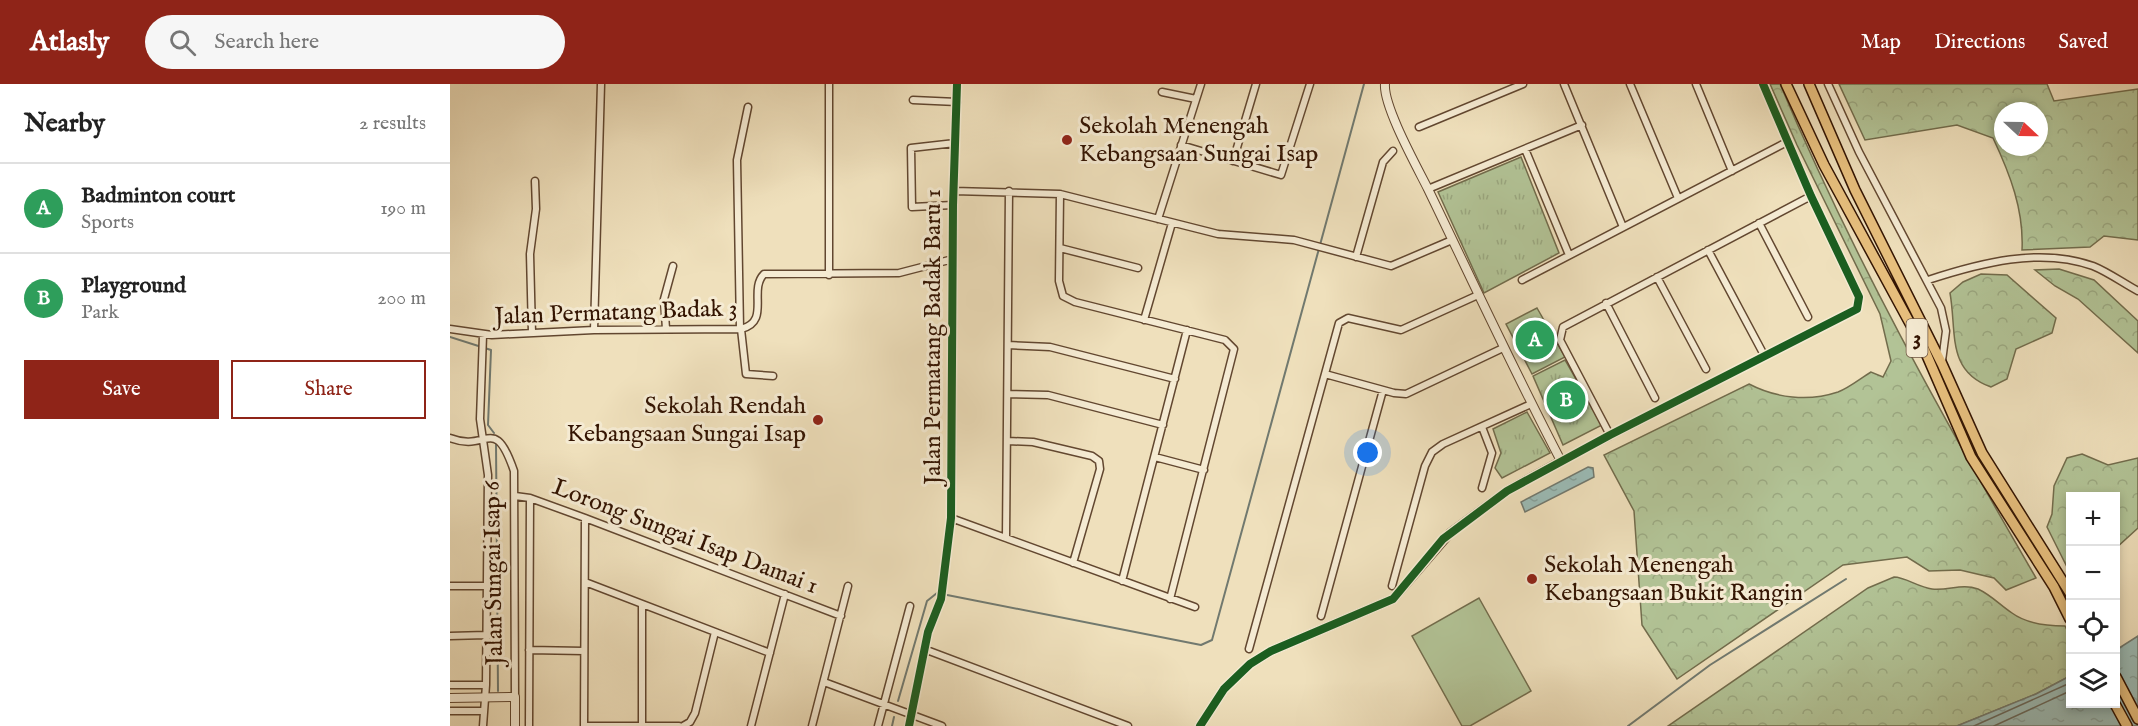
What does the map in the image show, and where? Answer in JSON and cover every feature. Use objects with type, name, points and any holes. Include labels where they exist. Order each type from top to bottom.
[{"type":"highway","name":"3","points":[[1786,84],[1824,165],[1925,351],[1975,465],[2054,587],[2066,611]]},
{"type":"highway","points":[[1803,84],[1815,99]]},
{"type":"highway","name":"3","points":[[1809,84],[1864,210],[1942,363],[1982,453],[2066,585]]},
{"type":"highway","points":[[2120,686],[2138,719]]},
{"type":"highway","points":[[2117,708],[2127,726]]},
{"type":"street","points":[[594,330],[601,84]]},
{"type":"street","points":[[829,84],[829,275]]},
{"type":"street","name":"Jalan Permatang Badak Baru 1","points":[[909,726],[932,617],[943,590],[951,518],[953,205],[957,84]]},
{"type":"street","points":[[1158,219],[1201,84]]},
{"type":"street","points":[[1233,161],[1256,84]]},
{"type":"street","points":[[1182,145],[1281,175],[1310,84]]},
{"type":"street","points":[[1385,84],[1386,98],[1428,189],[1503,348],[1561,461]]},
{"type":"street","points":[[1419,127],[1523,84]]},
{"type":"street","points":[[1564,84],[1623,227]]},
{"type":"street","points":[[1630,84],[1678,198]]},
{"type":"street","points":[[1696,84],[1732,171]]},
{"type":"street","points":[[1200,726],[1224,689],[1250,664],[1272,651],[1393,599],[1450,533],[1507,491],[1610,435],[1857,309],[1859,297],[1811,196],[1763,84]]},
{"type":"street","points":[[1828,84],[1894,221],[1928,280],[1945,320],[1942,363]]},
{"type":"street","points":[[1162,92],[1196,99]]},
{"type":"street","points":[[913,100],[957,102]]},
{"type":"street","points":[[748,107],[737,160],[741,329],[746,374],[773,376]]},
{"type":"street","points":[[1428,189],[1582,125]]},
{"type":"street","points":[[1522,280],[1787,142]]},
{"type":"street","points":[[953,205],[912,207],[911,148],[955,143]]},
{"type":"street","points":[[1525,149],[1569,255]]},
{"type":"street","points":[[1356,257],[1383,162],[1387,154],[1393,151]]},
{"type":"street","points":[[531,333],[530,254],[536,209],[535,181]]},
{"type":"street","points":[[954,191],[1060,194],[1218,234],[1294,240],[1356,257],[1397,265],[1452,240]]},
{"type":"street","points":[[1006,538],[1009,191]]},
{"type":"street","points":[[1060,194],[1060,287],[1066,298],[1225,340],[1234,349],[1170,599]]},
{"type":"street","points":[[1610,435],[1559,336],[1567,324],[1811,196]]},
{"type":"street","points":[[1144,320],[1172,223]]},
{"type":"street","points":[[1759,223],[1808,317]]},
{"type":"street","points":[[1060,248],[1138,267]]},
{"type":"street","points":[[1708,250],[1764,355]]},
{"type":"street","points":[[1928,280],[1971,268],[2036,256],[2057,258],[2095,267],[2138,291]]},
{"type":"street","name":"Jalan Permatang Badak 3","points":[[450,329],[483,335],[594,330],[741,329],[751,326],[757,318],[758,283],[764,274],[899,273],[953,259]]},
{"type":"street","points":[[666,329],[664,299],[673,266]]},
{"type":"street","points":[[1657,277],[1706,369]]},
{"type":"street","points":[[1249,649],[1337,328],[1345,318],[1401,330],[1478,295]]},
{"type":"street","points":[[1606,303],[1655,398]]},
{"type":"street","points":[[1122,581],[1187,330]]},
{"type":"street","points":[[483,335],[480,419],[488,475],[486,685],[483,726]]},
{"type":"street","points":[[1008,345],[1050,346],[1175,379]]},
{"type":"street","points":[[1325,374],[1400,395],[1411,392],[1503,348]]},
{"type":"street","points":[[1321,616],[1383,390]]},
{"type":"street","points":[[1008,394],[1048,395],[1163,425]]},
{"type":"street","points":[[1392,586],[1428,458],[1443,444],[1531,404]]},
{"type":"street","points":[[1482,427],[1492,450],[1482,488]]},
{"type":"street","name":"Jalan Sungai Isap 6","points":[[483,438],[493,437],[505,445],[514,471],[515,726]]},
{"type":"street","points":[[450,438],[466,443],[483,438]]},
{"type":"street","points":[[1008,441],[1033,442],[1092,456],[1099,461],[1100,469],[1073,563]]},
{"type":"street","points":[[1155,456],[1204,470]]},
{"type":"street","name":"Lorong Sungai Isap Damai 1","points":[[515,496],[530,498],[585,518],[841,616]]},
{"type":"street","points":[[529,726],[530,498]]},
{"type":"street","points":[[585,518],[584,726],[681,726],[690,722],[695,713],[715,632]]},
{"type":"street","points":[[951,518],[1195,607]]},
{"type":"street","points":[[585,582],[770,653]]},
{"type":"street","points":[[450,586],[486,586]]},
{"type":"street","points":[[812,726],[848,586]]},
{"type":"street","points":[[751,726],[785,594]]},
{"type":"street","points":[[642,604],[642,726]]},
{"type":"street","points":[[878,726],[910,606]]},
{"type":"street","points":[[450,636],[486,635]]},
{"type":"street","points":[[530,650],[584,651]]},
{"type":"street","points":[[924,650],[1128,726]]},
{"type":"street","points":[[824,682],[942,726]]},
{"type":"street","points":[[450,686],[486,685]]},
{"type":"street","points":[[450,698],[515,697]]},
{"type":"street","points":[[450,711],[483,711]]},
{"type":"green space","points":[[1770,84],[1780,84],[1837,211],[1900,335],[2036,578],[2006,590],[1994,578],[1960,570],[1929,571],[1907,557],[1843,565],[1677,679],[1642,625],[1634,511],[1604,455],[1749,384],[1770,393],[1792,397],[1815,397],[1842,390],[1871,372],[1883,377],[1891,361],[1880,314],[1797,145]]},
{"type":"green space","points":[[1839,84],[2047,84],[2054,101],[2138,89],[2138,240],[2104,236],[2090,247],[2022,250],[2018,206],[2001,156],[2048,156],[2048,102],[1994,102],[1994,140],[1957,125],[1865,140]]},
{"type":"green space","points":[[1521,157],[1559,253],[1484,293],[1438,192]]},
{"type":"green space","points":[[2059,269],[2094,280],[2138,321],[2138,353],[2078,299],[2055,286],[2035,270]]},
{"type":"green space","points":[[1981,274],[2007,275],[2056,318],[2052,333],[2016,349],[2007,379],[1991,387],[1977,380],[1960,361],[1954,336],[1950,293],[1963,282]]},
{"type":"green space","points":[[1537,308],[1565,357],[1532,374],[1506,324]]},
{"type":"green space","points":[[1565,360],[1602,425],[1563,445],[1533,376]]},
{"type":"green space","points":[[1527,412],[1550,453],[1502,478],[1495,468],[1501,453],[1493,429]]},
{"type":"green space","points":[[2082,454],[2108,465],[2138,458],[2138,528],[2120,544],[2120,492],[2066,492],[2066,565],[2047,527],[2052,514],[2054,486],[2067,458]]},
{"type":"green space","points":[[1894,577],[1932,589],[1972,587],[1987,594],[2024,620],[2044,625],[2065,626],[2066,678],[2036,694],[1957,726],[1668,726],[1868,588]]},
{"type":"green space","points":[[1479,598],[1531,691],[1470,726],[1462,726],[1412,636]]},
{"type":"water","points":[[1588,467],[1593,468],[1594,477],[1525,512],[1521,502]]},
{"type":"water","points":[[2138,636],[2138,726],[1957,726],[2036,694],[2066,678],[2066,708],[2120,708],[2120,647]]},
{"type":"waterway","points":[[898,701],[927,601],[937,593],[1201,645],[1212,640],[1364,84]]},
{"type":"waterway","points":[[450,337],[491,350],[488,425],[494,433]]},
{"type":"waterway","points":[[496,443],[498,691]]},
{"type":"waterway","points":[[1628,726],[1710,665],[1846,579]]},
{"type":"waterway","points":[[892,726],[894,717]]},
{"type":"cycle path","points":[[909,726],[928,632],[941,599],[951,518],[953,205],[957,84]]},
{"type":"cycle path","points":[[1200,726],[1224,689],[1250,664],[1271,651],[1393,599],[1443,539],[1507,491],[1610,435],[1857,309],[1859,297],[1811,196],[1763,84]]},
{"type":"place","name":"Sekolah Menengah Kebangsaan Sungai Isap","points":[[1067,140]]},
{"type":"place","name":"Badminton court","points":[[1535,340]]},
{"type":"place","name":"Playground","points":[[1566,400]]},
{"type":"place","name":"Sekolah Rendah Kebangsaan Sungai Isap","points":[[818,420]]},
{"type":"place","name":"Sekolah Menengah Kebangsaan Bukit Rangin","points":[[1532,579]]}]
